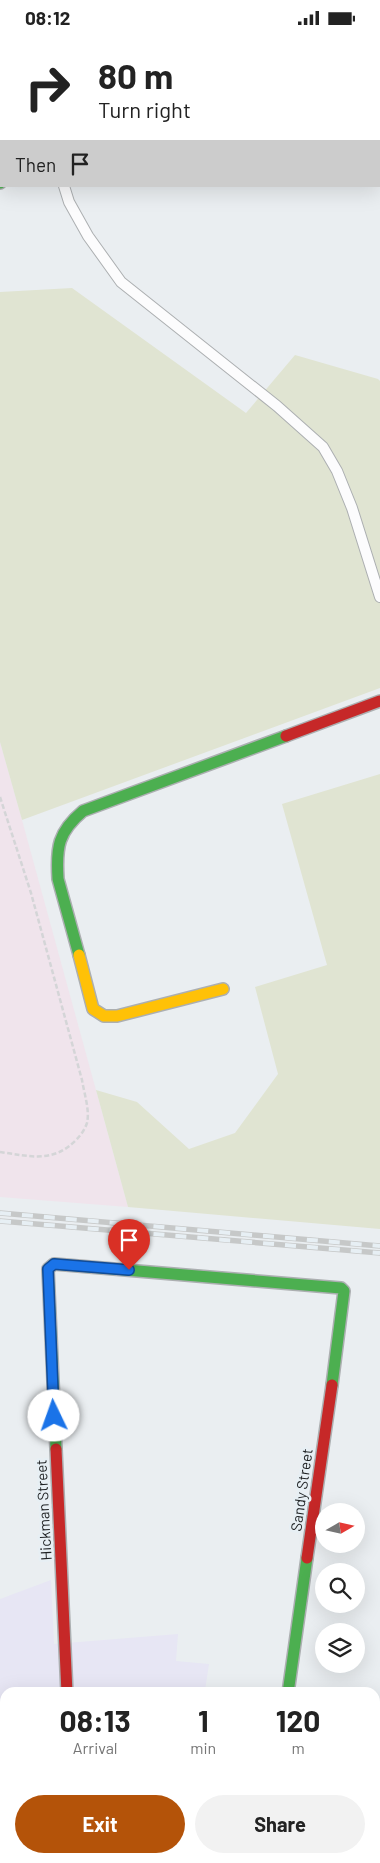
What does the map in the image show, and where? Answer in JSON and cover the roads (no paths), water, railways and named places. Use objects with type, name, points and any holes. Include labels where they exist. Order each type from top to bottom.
[{"type":"street","points":[[64,187],[88,236],[121,282],[277,406],[323,447],[338,471],[352,508],[380,597]]},
{"type":"street","points":[[223,989],[116,1016],[106,1017],[98,1015],[93,1009],[58,879],[57,845],[62,832],[71,821],[84,811],[380,701]]},
{"type":"street","name":"Sandy Street","points":[[50,1266],[54,1264],[341,1288],[344,1291],[345,1295],[289,1687]]},
{"type":"street","name":"Hickman Street","points":[[50,1266],[48,1269],[67,1687]]},
{"type":"railway","points":[[0,1213],[380,1246]]},
{"type":"railway","points":[[0,1221],[380,1253]]}]
